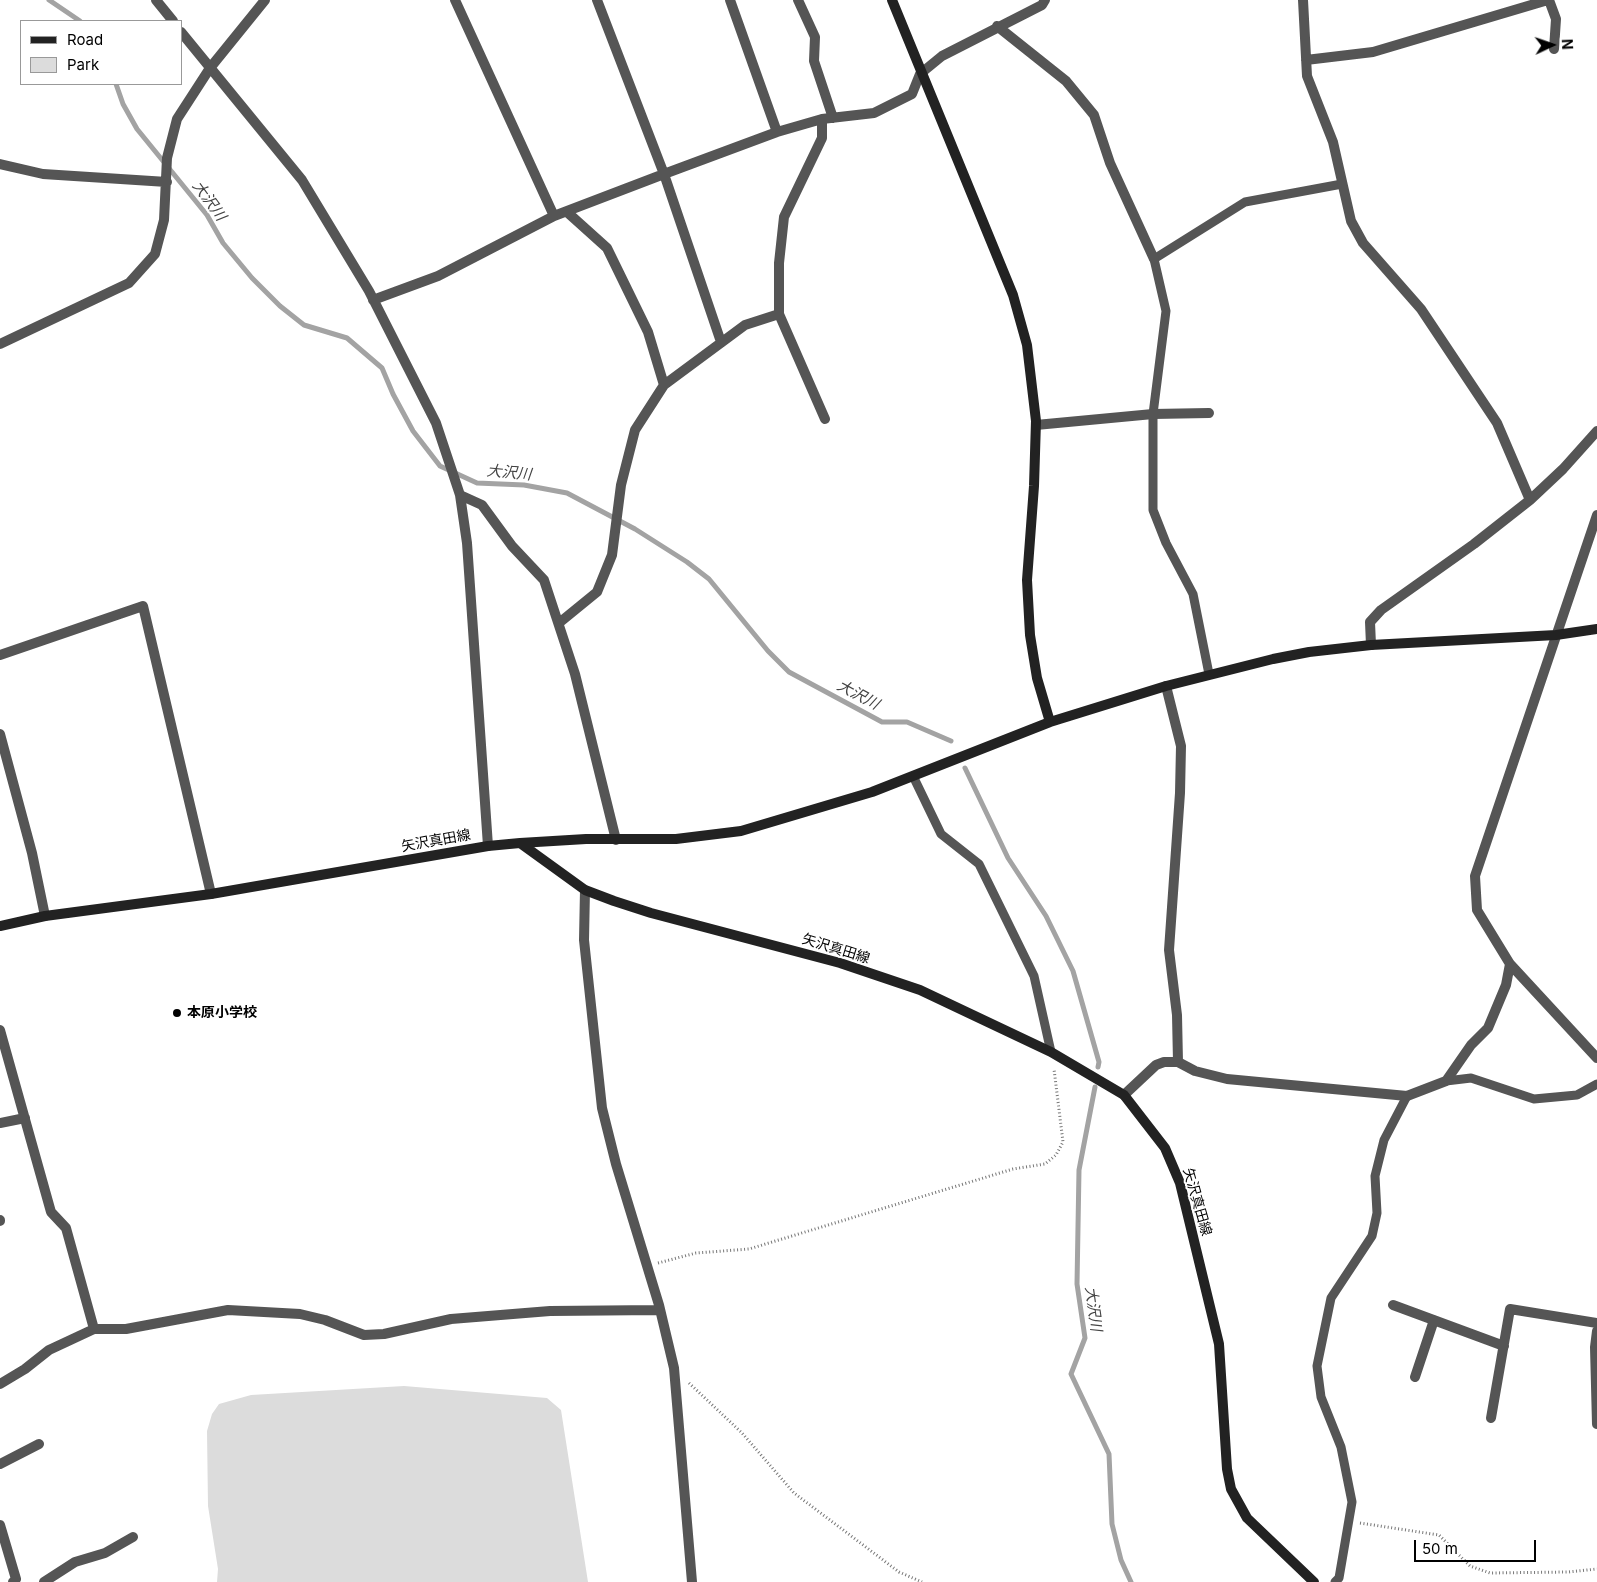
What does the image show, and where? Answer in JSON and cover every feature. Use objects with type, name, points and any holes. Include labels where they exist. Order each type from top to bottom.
[{"type":"street","points":[[156,0],[172,20]]},
{"type":"street","points":[[0,344],[99,299],[128,283],[142,271],[155,254],[164,220],[168,158],[177,119],[210,68],[265,0]]},
{"type":"street","points":[[455,0],[554,216]]},
{"type":"street","points":[[597,0],[664,174],[721,342]]},
{"type":"street","points":[[730,0],[778,132]]},
{"type":"street","points":[[798,0],[816,37],[814,61],[832,118]]},
{"type":"street","points":[[892,0],[920,74],[1013,296],[1027,344],[1034,388],[1036,425],[1028,589],[1037,678],[1050,722]]},
{"type":"street","points":[[373,300],[438,276],[554,216],[664,174],[778,132],[822,119],[874,113],[912,94],[920,74],[942,56],[997,26],[1042,5],[1045,0]]},
{"type":"street","points":[[1303,0],[1307,76],[1333,142],[1351,221],[1363,243],[1421,309],[1492,415],[1530,500]]},
{"type":"street","points":[[1306,60],[1373,52],[1549,0],[1556,19],[1554,49]]},
{"type":"street","points":[[997,26],[1066,81],[1094,115],[1110,163],[1154,260]]},
{"type":"street","points":[[182,33],[302,180],[396,341],[436,424],[460,496],[472,596],[488,846]]},
{"type":"street","points":[[822,119],[822,138],[784,217],[779,263],[779,314],[825,419]]},
{"type":"street","points":[[0,164],[43,174],[167,182]]},
{"type":"street","points":[[567,212],[607,248],[648,332],[664,385]]},
{"type":"street","points":[[559,622],[597,592],[612,555],[621,485],[635,430],[664,385],[745,325],[779,314]]},
{"type":"street","points":[[1036,425],[1153,414],[1209,413]]},
{"type":"street","points":[[1371,645],[1370,622],[1381,610],[1474,544],[1530,500],[1563,469],[1597,430]]},
{"type":"street","points":[[460,496],[482,505],[512,546],[544,580],[559,622],[566,654],[575,674],[616,840]]},
{"type":"street","points":[[1597,515],[1475,876],[1477,910],[1510,964],[1597,1058]]},
{"type":"street","points":[[0,655],[143,606],[211,894]]},
{"type":"street","points":[[520,843],[586,839],[676,839],[741,831],[817,810],[913,776],[1050,722],[1209,674],[1309,652],[1371,645],[1556,635],[1597,629]]},
{"type":"street","points":[[1166,686],[1181,746],[1180,793],[1169,950],[1177,1015],[1178,1062]]},
{"type":"street","points":[[0,734],[32,854],[45,916]]},
{"type":"street","name":"矢沢真田線","points":[[0,926],[45,916],[211,894],[488,846],[520,843],[585,890],[651,914],[840,963],[920,990],[1051,1052],[1124,1095],[1164,1148],[1180,1183],[1220,1344],[1227,1469],[1231,1489],[1247,1518],[1314,1582]]},
{"type":"street","points":[[585,890],[584,940],[602,1108],[674,1368],[692,1582]]},
{"type":"street","points":[[1124,1095],[1156,1066],[1164,1062],[1178,1062],[1195,1071],[1227,1079],[1407,1096],[1446,1081],[1471,1045],[1488,1028],[1506,985],[1510,964]]},
{"type":"street","points":[[0,1030],[51,1212],[66,1228],[94,1330]]},
{"type":"street","points":[[0,1123],[25,1118]]},
{"type":"street","points":[[1392,1305],[1504,1346]]},
{"type":"street","points":[[1491,1418],[1510,1308],[1597,1323]]},
{"type":"street","points":[[0,1384],[25,1370],[48,1350],[94,1330],[126,1329],[228,1310],[300,1314],[325,1320],[364,1335],[384,1334],[451,1319],[550,1311],[659,1310]]},
{"type":"street","points":[[1414,1377],[1434,1320]]},
{"type":"street","points":[[1597,1331],[1595,1348],[1597,1424]]},
{"type":"street","points":[[0,1464],[39,1444]]},
{"type":"street","points":[[0,1526],[15,1581]]},
{"type":"street","points":[[44,1582],[75,1562],[105,1553],[133,1537]]},
{"type":"lane","points":[[1209,674],[1193,594],[1166,543],[1154,510],[1153,414],[1166,312],[1154,260],[1245,202],[1342,184]]},
{"type":"lane","points":[[913,776],[941,834],[979,864],[1034,976],[1051,1052]]},
{"type":"lane","points":[[1446,1081],[1471,1078],[1534,1099],[1577,1095],[1597,1084]]},
{"type":"lane","points":[[1335,1582],[1339,1578],[1352,1502],[1341,1448],[1321,1398],[1317,1366],[1331,1298],[1372,1236],[1377,1213],[1376,1176],[1384,1140],[1407,1096]]},
{"type":"path","points":[[646,1267],[696,1253],[749,1249],[1013,1169],[1045,1164],[1056,1155],[1064,1142],[1051,1052]]},
{"type":"path","points":[[674,1368],[742,1433],[794,1493],[900,1572],[922,1582]]},
{"type":"path","points":[[1349,1521],[1439,1534],[1470,1566],[1490,1573],[1568,1572],[1597,1569]]},
{"type":"green space","points":[[404,1386],[547,1398],[561,1410],[588,1582],[217,1582],[218,1569],[208,1506],[207,1431],[212,1414],[219,1404],[251,1395]]},
{"type":"waterway","name":"大沢川","points":[[49,0],[79,20]]},
{"type":"waterway","name":"大沢川","points":[[116,85],[123,104],[137,129],[207,215],[223,243],[252,278],[280,306],[304,325],[347,338],[382,368],[393,394],[413,431],[440,466],[477,483],[524,485],[567,493],[635,529],[687,562],[709,579],[768,651],[789,672],[882,722],[907,722],[951,741]]},
{"type":"waterway","name":"大沢川","points":[[965,768],[1008,858],[1046,916],[1073,971],[1099,1062],[1098,1067]]},
{"type":"waterway","name":"大沢川","points":[[1095,1087],[1079,1170],[1077,1284],[1085,1338],[1071,1374],[1109,1454],[1112,1524],[1121,1560],[1131,1582]]},
{"type":"place","name":"本原小学校","points":[[177,1013]]}]
